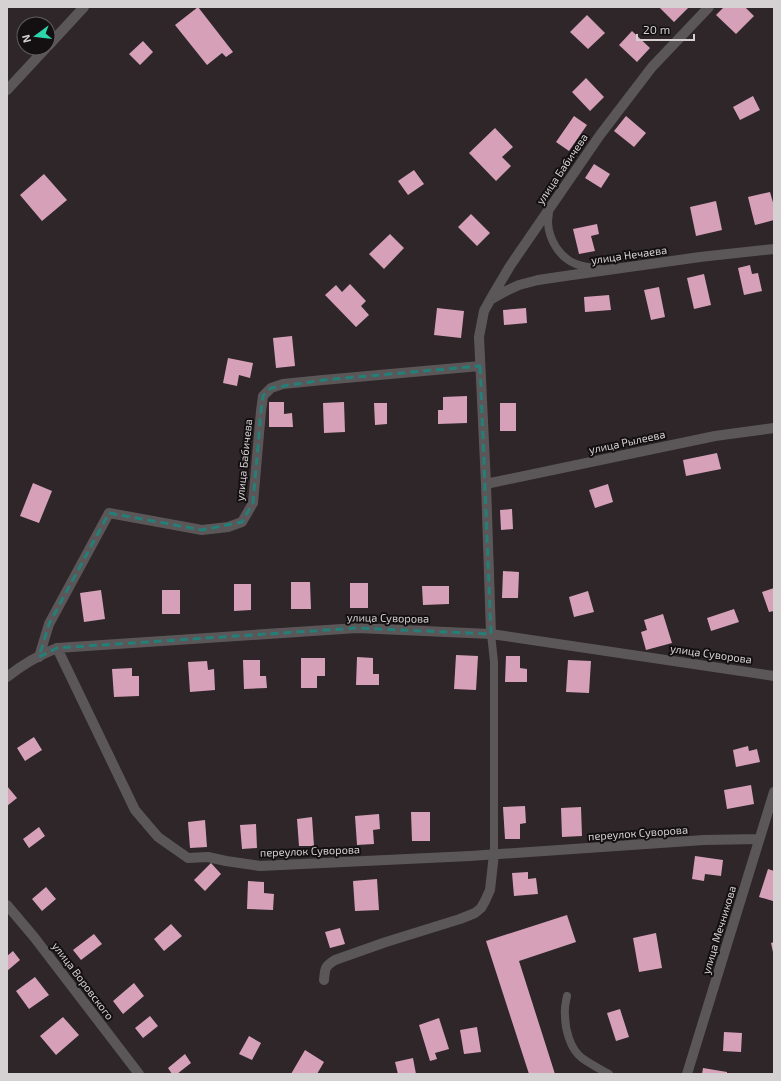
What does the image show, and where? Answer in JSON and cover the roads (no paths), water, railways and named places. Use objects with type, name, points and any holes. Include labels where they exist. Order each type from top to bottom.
[{"type":"street","points":[[56,37],[84,7]]},
{"type":"street","name":"улица Бабичева","points":[[491,634],[479,337],[484,311],[510,266],[600,135],[652,67],[709,7]]},
{"type":"street","points":[[7,90],[39,56]]},
{"type":"street","name":"улица Нечаева","points":[[490,300],[519,285],[538,280],[700,257],[774,249]]},
{"type":"street","name":"улица Бабичева","points":[[39,656],[49,624],[109,514],[202,530],[228,527],[242,522],[253,503],[263,396],[271,388],[282,384],[316,380],[480,366]]},
{"type":"street","name":"улица Рылеева","points":[[486,484],[715,436],[774,428]]},
{"type":"street","name":"улица Суворова","points":[[7,676],[19,667],[57,648],[358,628],[491,634],[774,676]]},
{"type":"street","name":"переулок Суворова","points":[[57,648],[135,810],[158,837],[188,858],[208,857],[260,866],[494,854],[704,840],[759,839]]},
{"type":"street","name":"улица Мечникова","points":[[687,1074],[774,792]]},
{"type":"street","points":[[324,980],[325,970],[328,965],[335,960],[475,913],[481,908],[490,890],[494,854]]},
{"type":"street","name":"улица Воровского","points":[[7,904],[139,1074]]},
{"type":"lane","points":[[550,207],[548,227],[560,253],[565,258],[576,264],[606,270]]},
{"type":"lane","points":[[491,634],[494,662],[494,854]]},
{"type":"lane","points":[[567,996],[564,1014],[569,1038],[574,1049],[581,1057],[609,1074]]}]
